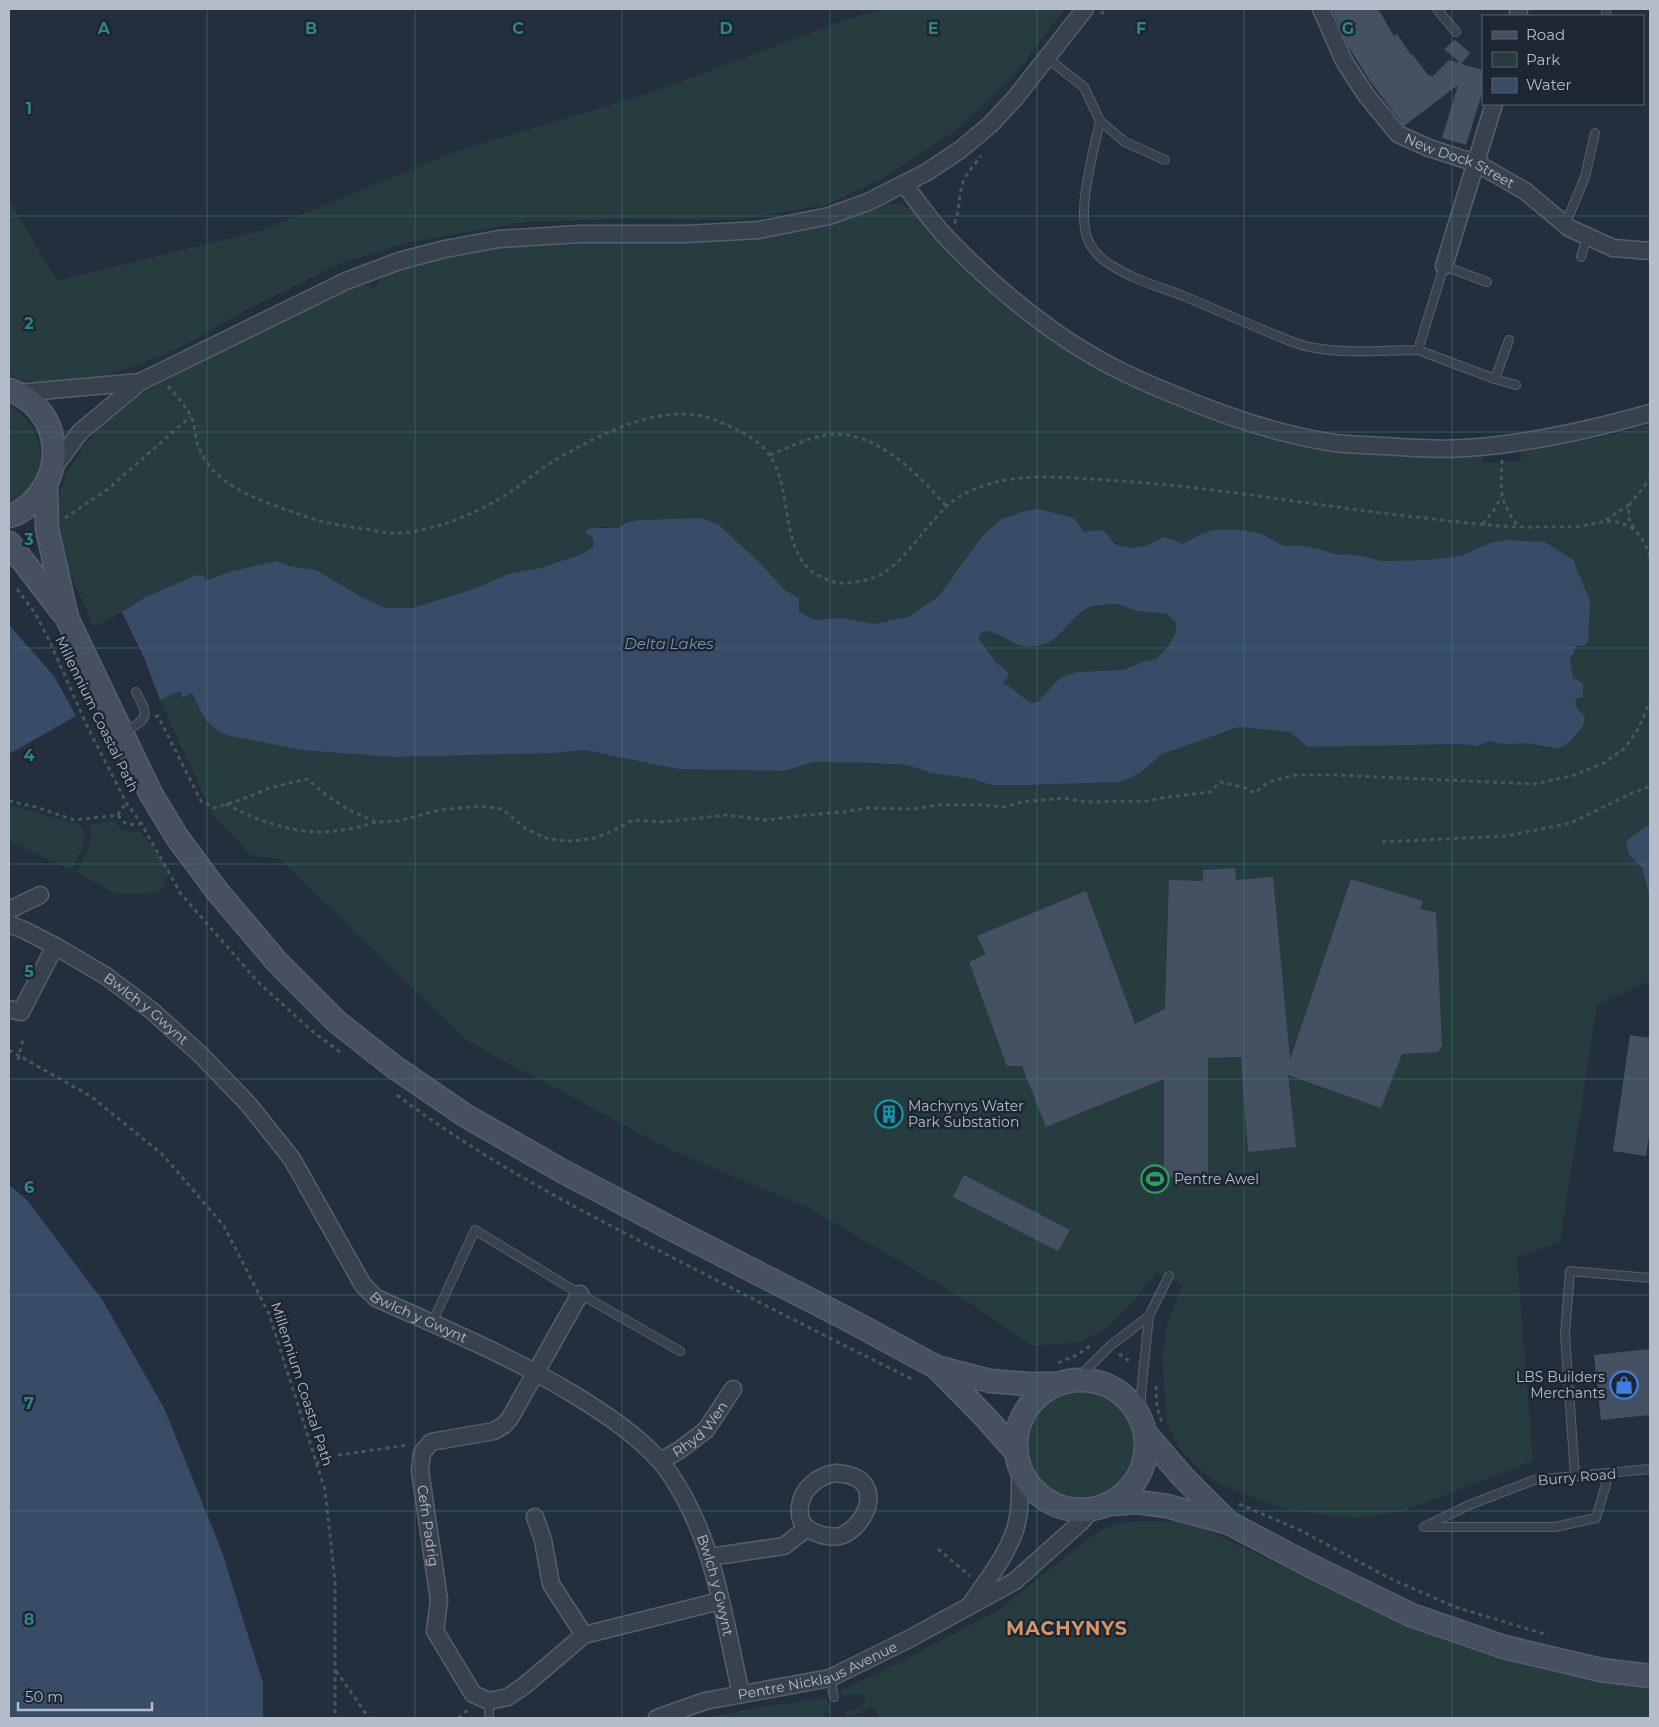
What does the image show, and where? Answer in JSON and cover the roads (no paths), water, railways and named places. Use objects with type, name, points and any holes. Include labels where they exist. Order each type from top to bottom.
[{"type":"main road","points":[[14,392],[36,406],[49,424],[55,446],[50,478],[47,529],[67,618],[151,794],[177,837],[217,891],[278,962],[337,1022],[393,1066],[466,1116],[564,1172],[936,1367],[990,1381],[1027,1384],[1062,1377],[1094,1381],[1111,1387],[1123,1395],[1150,1426],[1184,1477],[1230,1512],[1309,1565],[1411,1615],[1504,1647],[1601,1670],[1650,1676]]},
{"type":"main road","points":[[9,516],[32,504],[50,478]]},
{"type":"main road","points":[[9,544],[67,618]]},
{"type":"main road","points":[[936,1367],[986,1418],[1018,1460],[1027,1482],[1038,1495],[1051,1504],[1070,1510],[1137,1502],[1230,1512]]},
{"type":"main road","points":[[1018,1460],[1016,1436],[1020,1420],[1029,1405],[1042,1392],[1062,1377]]},
{"type":"main road","points":[[1100,1507],[1126,1492],[1138,1476],[1144,1462],[1150,1426]]},
{"type":"street","points":[[50,478],[80,432],[140,382],[346,281],[399,261],[444,249],[499,239],[580,234],[686,234],[759,230],[830,216],[868,202],[927,172],[960,150],[990,124],[1016,98],[1085,9]]},
{"type":"street","name":"New Dock Street","points":[[1321,9],[1344,61],[1366,95],[1398,134],[1429,148],[1476,163],[1525,191],[1565,225],[1587,237],[1613,248],[1650,251]]},
{"type":"street","points":[[1444,266],[1494,105]]},
{"type":"street","points":[[904,184],[944,235],[976,267],[1047,325],[1079,347],[1124,373],[1221,414],[1291,435],[1337,443],[1411,448],[1464,448],[1541,439],[1650,413]]},
{"type":"street","points":[[14,392],[140,382]]},
{"type":"street","points":[[9,910],[40,895]]},
{"type":"street","name":"Bwlch y Gwynt","points":[[9,924],[55,946],[106,976],[152,1010],[202,1056],[249,1105],[292,1159],[363,1285],[376,1298],[481,1344],[535,1372],[592,1406],[627,1430],[660,1462],[684,1498],[710,1557],[742,1694]]},
{"type":"street","points":[[9,1009],[21,1012],[55,946]]},
{"type":"street","name":"Cefn Padrig","points":[[489,1701],[473,1694],[435,1631],[438,1600],[420,1472],[422,1453],[431,1442],[494,1431],[504,1425],[510,1418],[580,1294]]},
{"type":"street","name":"Rhyd Wen","points":[[660,1462],[706,1430],[733,1389]]},
{"type":"street","name":"Pentre Nicklaus Avenue","points":[[969,1606],[1005,1552],[1015,1530],[1020,1499],[1018,1460]]},
{"type":"street","points":[[836,1473],[849,1474],[862,1482],[867,1491],[867,1507],[861,1520],[854,1528],[842,1536],[828,1536],[815,1533],[807,1528],[801,1522],[800,1505],[810,1485],[828,1474],[836,1473]]},
{"type":"street","name":"Pentre Nicklaus Avenue","points":[[657,1718],[705,1701],[830,1678],[908,1639],[1015,1581],[1100,1507]]},
{"type":"street","points":[[535,1517],[543,1540],[552,1584],[584,1634]]},
{"type":"street","points":[[710,1557],[784,1546],[807,1528]]},
{"type":"street","points":[[489,1701],[508,1697],[524,1686],[584,1634],[720,1601]]},
{"type":"lane","points":[[1436,9],[1456,32]]},
{"type":"lane","points":[[1047,58],[1084,87],[1100,121],[1125,142],[1165,160]]},
{"type":"lane","points":[[1100,121],[1087,187],[1084,223],[1089,243],[1100,258],[1106,262],[1136,278],[1293,342],[1314,348],[1338,350],[1418,350],[1516,385]]},
{"type":"lane","points":[[1565,225],[1585,177],[1595,134]]},
{"type":"lane","points":[[1581,257],[1587,237]]},
{"type":"lane","points":[[1418,350],[1444,266],[1487,282]]},
{"type":"lane","points":[[1495,379],[1509,340]]},
{"type":"lane","points":[[117,725],[139,723],[145,717],[146,710],[136,692]]},
{"type":"lane","points":[[432,1323],[475,1230],[580,1294],[680,1351]]},
{"type":"lane","points":[[1575,1476],[1565,1334],[1570,1271],[1650,1278]]},
{"type":"lane","points":[[1150,1426],[1144,1364],[1149,1316],[1169,1276]]},
{"type":"lane","points":[[1062,1377],[1110,1346],[1149,1316]]},
{"type":"lane","name":"Burry Road","points":[[1609,1474],[1596,1518],[1555,1526],[1424,1527],[1469,1505],[1534,1480],[1650,1469]]},
{"type":"lane","points":[[830,1678],[834,1697]]},
{"type":"lane","points":[[489,1701],[489,1718]]},
{"type":"water","name":"Delta Lakes","points":[[1038,509],[1074,518],[1084,532],[1098,530],[1105,532],[1115,544],[1132,548],[1146,546],[1163,537],[1183,544],[1201,534],[1214,530],[1238,530],[1260,533],[1284,546],[1303,546],[1338,555],[1348,554],[1381,561],[1429,560],[1463,555],[1490,543],[1505,540],[1545,542],[1573,560],[1590,601],[1588,642],[1584,646],[1577,645],[1570,659],[1573,678],[1583,683],[1583,697],[1576,699],[1576,705],[1585,717],[1584,724],[1569,742],[1564,746],[1555,748],[1532,744],[1501,744],[1489,741],[1476,746],[1461,744],[1308,747],[1290,732],[1239,727],[1162,754],[1139,774],[1121,782],[1028,785],[991,785],[973,779],[931,773],[907,765],[873,763],[814,762],[784,771],[678,769],[584,750],[555,753],[393,757],[301,750],[231,736],[220,732],[202,714],[192,693],[183,698],[180,691],[160,700],[145,660],[122,612],[144,598],[196,575],[203,576],[207,580],[232,571],[277,561],[289,566],[316,570],[360,596],[385,608],[412,608],[477,588],[508,574],[540,568],[582,554],[593,547],[594,539],[585,532],[589,528],[618,528],[628,522],[639,520],[702,518],[719,525],[758,561],[785,590],[799,598],[799,611],[814,620],[842,618],[874,624],[908,617],[939,596],[982,536],[1002,519]],"holes":[[[1118,604],[1137,611],[1167,614],[1175,621],[1176,632],[1168,647],[1156,659],[1142,662],[1123,670],[1077,672],[1062,677],[1038,702],[1032,703],[1003,683],[1007,678],[1008,672],[997,663],[978,638],[983,631],[996,634],[1021,646],[1037,646],[1046,643],[1060,634],[1077,616],[1091,607]]]},
{"type":"water","points":[[9,625],[54,676],[76,716],[9,754]]},
{"type":"water","points":[[1647,826],[1650,827],[1650,897],[1642,868],[1629,854],[1626,841]]},
{"type":"water","points":[[9,1185],[27,1200],[103,1301],[165,1410],[221,1549],[263,1683],[263,1718],[9,1718]]},
{"type":"place","name":"Machynys Water Park Substation","points":[[889,1114]]},
{"type":"place","name":"Pentre Awel","points":[[1155,1179]]},
{"type":"place","name":"LBS Builders Merchants","points":[[1624,1385]]},
{"type":"district","name":"MACHYNYS","points":[[1067,1628]]}]
